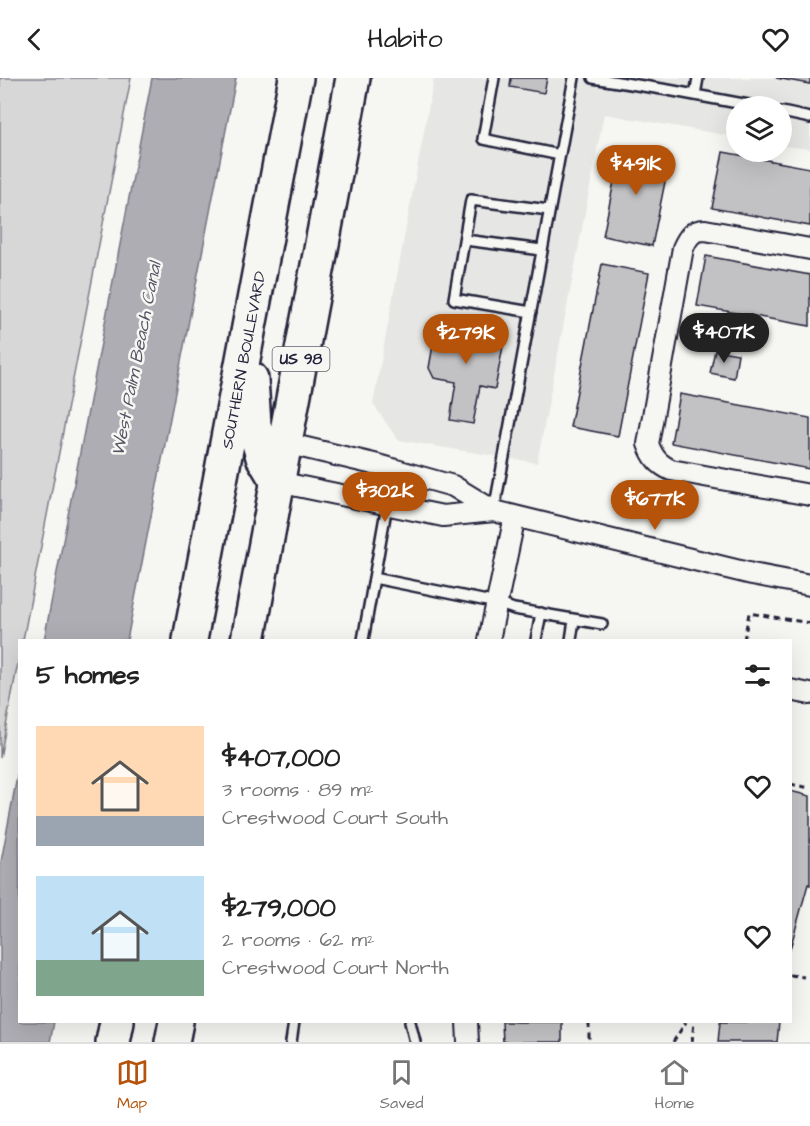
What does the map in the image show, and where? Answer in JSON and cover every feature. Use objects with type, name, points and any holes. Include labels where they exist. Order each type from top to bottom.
[{"type":"highway","name":"SOUTHERN BOULEVARD","points":[[190,639],[296,78]]},
{"type":"highway","name":"US 98","points":[[248,639],[353,78]]},
{"type":"highway","points":[[248,332],[254,425],[263,457],[278,482]]},
{"type":"highway","points":[[113,1042],[117,1023]]},
{"type":"highway","points":[[172,1042],[176,1023]]},
{"type":"street","points":[[810,249],[705,230],[692,233],[683,248],[648,444],[656,460],[671,470],[810,495]]},
{"type":"street","points":[[285,443],[453,486],[494,511],[752,574],[810,585]]},
{"type":"street","points":[[278,482],[443,516],[494,511]]},
{"type":"street","points":[[489,639],[515,516]]},
{"type":"street","points":[[792,690],[810,694]]},
{"type":"street","points":[[467,1023],[468,1042]]},
{"type":"lane","points":[[494,78],[483,139],[560,155]]},
{"type":"lane","points":[[494,511],[574,78]]},
{"type":"lane","points":[[593,78],[644,82],[726,101]]},
{"type":"lane","points":[[695,95],[698,78]]},
{"type":"lane","points":[[792,114],[810,118]]},
{"type":"lane","points":[[531,312],[454,299],[471,200],[549,210]]},
{"type":"lane","points":[[465,240],[542,250]]},
{"type":"lane","points":[[363,639],[387,505]]},
{"type":"lane","points":[[375,578],[498,603],[514,609],[602,624]]},
{"type":"lane","points":[[536,639],[541,614]]},
{"type":"lane","points":[[571,639],[574,620]]},
{"type":"lane","points":[[291,1042],[294,1023]]},
{"type":"lane","points":[[410,1023],[415,1042]]},
{"type":"path","points":[[744,639],[749,613],[810,623]]},
{"type":"path","points":[[792,784],[810,788]]},
{"type":"path","points":[[792,975],[804,977]]},
{"type":"path","points":[[589,1023],[589,1042]]},
{"type":"path","points":[[674,1042],[685,1023]]},
{"type":"path","points":[[692,1042],[694,1023]]},
{"type":"shaded area","points":[[0,78],[131,78],[23,639],[18,639],[18,662],[0,758]]},
{"type":"shaded area","points":[[434,78],[810,78],[810,149],[792,147],[792,96],[726,96],[726,135],[604,114],[537,463],[398,440],[373,404]]},
{"type":"water","name":"West Palm Beach Canal","points":[[152,78],[236,78],[127,639],[44,639]]},
{"type":"water","points":[[18,771],[18,1023],[54,1023],[50,1042],[0,1042],[0,867]]},
{"type":"building","points":[[511,78],[547,78],[544,93],[510,87]]},
{"type":"building","points":[[776,78],[810,78],[810,84]]},
{"type":"building","points":[[621,147],[670,157],[652,246],[603,236]]},
{"type":"building","points":[[723,152],[726,153],[726,162],[777,162],[810,168],[810,226],[712,208]]},
{"type":"building","points":[[706,256],[810,275],[810,326],[697,306]]},
{"type":"building","points":[[602,264],[649,273],[618,436],[570,427]]},
{"type":"building","points":[[437,323],[505,335],[495,389],[480,386],[473,424],[450,420],[456,382],[434,378],[429,368]]},
{"type":"building","points":[[715,350],[738,354],[734,378],[710,373]]},
{"type":"building","points":[[680,394],[810,418],[810,469],[671,443]]},
{"type":"building","points":[[792,792],[810,796],[810,885],[808,884],[792,942]]},
{"type":"building","points":[[502,1023],[562,1023],[562,1042],[503,1042]]},
{"type":"building","points":[[720,1023],[779,1023],[777,1042],[718,1042]]}]
